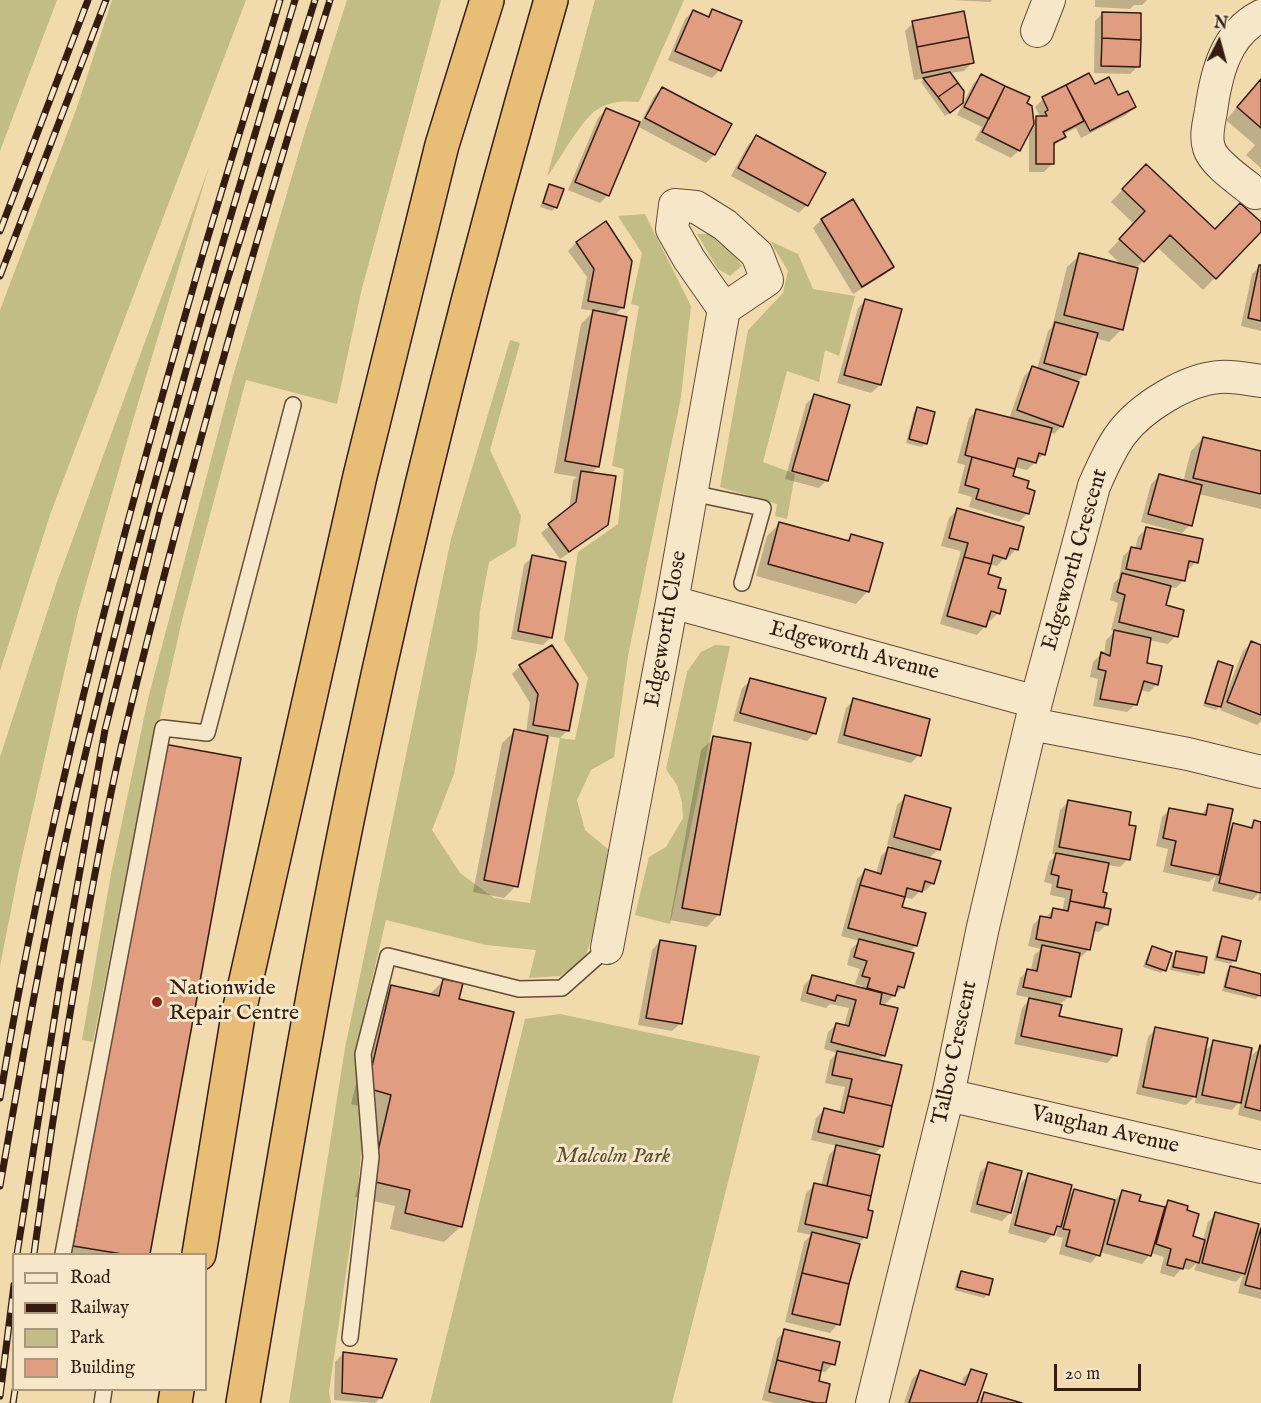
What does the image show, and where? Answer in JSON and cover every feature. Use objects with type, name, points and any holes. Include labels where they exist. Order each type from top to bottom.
[{"type":"highway","points":[[199,1253],[238,1016],[360,476],[442,145],[487,0]]},
{"type":"highway","points":[[243,1403],[305,1034],[359,763],[419,498],[513,129],[551,0]]},
{"type":"street","points":[[1037,31],[1049,0]]},
{"type":"street","points":[[1255,193],[1215,159],[1209,149],[1207,134],[1218,71],[1226,51],[1238,35],[1261,16]]},
{"type":"street","name":"Edgeworth Close","points":[[607,948],[672,603],[724,309]]},
{"type":"street","name":"Edgeworth Crescent","points":[[1033,713],[1094,486],[1123,432],[1146,410],[1169,394],[1192,384],[1218,377],[1261,381]]},
{"type":"street","name":"Edgeworth Avenue","points":[[672,603],[1033,713],[1261,772]]},
{"type":"street","name":"Talbot Crescent","points":[[872,1403],[948,1095],[983,927],[1033,713]]},
{"type":"street","name":"Vaughan Avenue","points":[[948,1095],[1261,1167]]},
{"type":"lane","points":[[63,1253],[163,728],[207,733],[293,405]]},
{"type":"lane","points":[[692,493],[763,508],[742,583]]},
{"type":"lane","points":[[350,1338],[370,1157],[363,1054],[388,956],[519,989],[562,988],[607,948]]},
{"type":"green space","points":[[0,0],[57,0],[0,151]]},
{"type":"green space","points":[[112,0],[246,0],[51,512],[0,671],[0,310],[76,110]]},
{"type":"green space","points":[[347,0],[441,0],[362,288],[337,404],[246,380],[182,620],[136,824],[93,1042],[82,1040],[111,874],[148,699],[233,376],[305,132]]},
{"type":"green space","points":[[595,0],[684,0],[639,102],[613,103],[598,109],[578,130],[547,177]]},
{"type":"green space","points":[[209,167],[78,612],[19,870],[0,966],[0,757],[57,582]]},
{"type":"green space","points":[[645,214],[691,306],[681,397],[628,656],[614,757],[591,770],[577,800],[585,830],[609,850],[593,934],[584,961],[560,976],[529,978],[536,950],[486,945],[386,920],[355,1051],[363,1132],[358,1189],[329,1392],[331,1403],[289,1403],[345,1048],[451,539],[510,340],[520,343],[490,450],[521,516],[516,546],[489,562],[480,610],[477,649],[454,774],[432,830],[460,873],[494,898],[530,903],[560,738],[575,740],[588,678],[564,640],[578,552],[618,524],[624,469],[612,466],[639,306],[631,304],[642,253],[618,216]]},
{"type":"green space","points":[[697,234],[712,234],[731,250],[742,266],[730,276],[718,269]]},
{"type":"green space","points":[[770,241],[798,254],[813,289],[855,296],[839,356],[825,350],[819,382],[787,371],[763,462],[795,474],[787,519],[775,516],[777,504],[720,487],[748,330],[783,293],[788,271]]},
{"type":"green space","points":[[715,645],[730,646],[670,924],[635,915],[649,857],[666,847],[683,818],[682,802],[677,785],[666,769],[687,672],[701,652]]},
{"type":"green space","name":"Malcolm Park","points":[[560,1014],[760,1056],[672,1403],[430,1403],[525,1019]]},
{"type":"building","points":[[712,9],[742,21],[721,71],[675,51],[693,10],[709,17]]},
{"type":"building","points":[[964,11],[969,37],[917,47],[912,21]]},
{"type":"building","points":[[1102,12],[1141,13],[1141,40],[1102,38]]},
{"type":"building","points":[[969,37],[974,63],[922,73],[917,47]]},
{"type":"building","points":[[1102,38],[1141,40],[1140,67],[1101,66]]},
{"type":"building","points":[[950,72],[958,83],[938,97],[923,78]]},
{"type":"building","points":[[1089,73],[1095,84],[1109,77],[1118,95],[1128,91],[1136,107],[1090,131],[1066,85]]},
{"type":"building","points":[[981,74],[1005,86],[989,119],[964,107]]},
{"type":"building","points":[[1261,79],[1261,128],[1237,107]]},
{"type":"building","points":[[958,83],[964,91],[963,103],[950,113],[938,97]]},
{"type":"building","points":[[1066,85],[1084,121],[1063,132],[1066,137],[1054,143],[1054,164],[1036,164],[1036,116],[1047,116],[1045,112],[1048,110],[1042,97]]},
{"type":"building","points":[[1005,86],[1030,97],[1027,103],[1032,106],[1034,124],[1020,151],[982,132]]},
{"type":"building","points":[[662,87],[732,124],[715,155],[645,118]]},
{"type":"building","points":[[606,108],[640,122],[609,196],[575,182]]},
{"type":"building","points":[[756,135],[826,173],[808,206],[738,168]]},
{"type":"building","points":[[1146,164],[1215,229],[1240,203],[1261,222],[1261,232],[1216,279],[1170,235],[1144,262],[1119,239],[1145,211],[1122,189]]},
{"type":"building","points":[[549,184],[564,189],[557,208],[543,203]]},
{"type":"building","points":[[853,199],[894,267],[862,287],[821,219]]},
{"type":"building","points":[[606,221],[632,261],[624,308],[588,301],[594,269],[576,242]]},
{"type":"building","points":[[1079,253],[1138,268],[1123,330],[1064,315]]},
{"type":"building","points":[[1259,265],[1261,265],[1261,321],[1248,318]]},
{"type":"building","points":[[865,299],[902,309],[881,385],[844,375]]},
{"type":"building","points":[[593,310],[627,317],[599,467],[565,461]]},
{"type":"building","points":[[1055,322],[1098,333],[1086,375],[1044,363]]},
{"type":"building","points":[[1032,366],[1079,382],[1063,427],[1017,410]]},
{"type":"building","points":[[814,394],[850,405],[828,481],[792,471]]},
{"type":"building","points":[[917,407],[935,412],[927,444],[909,439]]},
{"type":"building","points":[[976,409],[1052,428],[1045,455],[1039,453],[1036,463],[1018,458],[1015,469],[965,455]]},
{"type":"building","points":[[1203,437],[1261,451],[1261,494],[1193,478]]},
{"type":"building","points":[[972,457],[1015,469],[1013,476],[1029,481],[1027,488],[1035,491],[1029,514],[976,499],[979,489],[965,485]]},
{"type":"building","points":[[581,471],[616,476],[608,525],[569,552],[548,524],[576,502]]},
{"type":"building","points":[[1159,474],[1202,485],[1192,526],[1148,514]]},
{"type":"building","points":[[957,508],[1024,527],[1018,550],[1010,548],[1006,559],[993,555],[991,564],[964,557],[968,543],[949,538]]},
{"type":"building","points":[[779,522],[849,541],[851,534],[883,543],[869,592],[768,564]]},
{"type":"building","points":[[1146,527],[1203,539],[1198,563],[1189,561],[1185,581],[1126,569],[1131,547],[1141,549]]},
{"type":"building","points":[[532,555],[566,562],[552,638],[518,631]]},
{"type":"building","points":[[964,557],[991,564],[988,574],[1001,578],[998,588],[1006,590],[1000,614],[991,611],[986,627],[947,616]]},
{"type":"building","points":[[1122,573],[1171,586],[1166,605],[1184,610],[1178,637],[1119,622],[1125,595],[1117,592]]},
{"type":"building","points":[[1114,630],[1151,638],[1147,663],[1162,666],[1158,685],[1144,681],[1137,705],[1100,699],[1106,671],[1098,669],[1101,652],[1110,656]]},
{"type":"building","points":[[1251,641],[1261,645],[1261,715],[1227,702]]},
{"type":"building","points":[[552,645],[578,684],[569,731],[533,725],[538,694],[519,665]]},
{"type":"building","points":[[1218,661],[1233,666],[1221,707],[1205,703]]},
{"type":"building","points":[[750,678],[826,698],[816,734],[740,713]]},
{"type":"building","points":[[853,698],[930,719],[921,756],[844,735]]},
{"type":"building","points":[[514,729],[548,736],[518,887],[484,880]]},
{"type":"building","points":[[713,736],[751,743],[720,915],[682,908]]},
{"type":"building","name":"Nationwide Repair Centre","points":[[164,744],[241,758],[150,1253],[116,1253],[73,1246]]},
{"type":"building","points":[[905,795],[951,808],[940,850],[894,837]]},
{"type":"building","points":[[1068,800],[1131,812],[1129,825],[1136,826],[1130,860],[1059,847]]},
{"type":"building","points":[[1208,804],[1233,809],[1219,875],[1171,865],[1176,841],[1163,838],[1169,808],[1206,815]]},
{"type":"building","points":[[1254,820],[1261,822],[1261,893],[1219,883],[1233,823],[1252,828]]},
{"type":"building","points":[[888,847],[941,861],[934,884],[925,881],[922,892],[907,888],[905,897],[860,885],[865,869],[881,874]]},
{"type":"building","points":[[1056,853],[1109,863],[1103,892],[1107,893],[1104,908],[1070,901],[1072,890],[1057,887],[1059,876],[1051,874]]},
{"type":"building","points":[[860,885],[905,897],[902,907],[926,913],[917,946],[848,928]]},
{"type":"building","points":[[1070,901],[1111,909],[1108,925],[1096,922],[1090,950],[1036,939],[1040,916],[1051,918],[1053,908],[1068,911]]},
{"type":"building","points":[[1222,936],[1241,941],[1236,961],[1217,957]]},
{"type":"building","points":[[859,939],[914,953],[904,988],[898,986],[895,996],[867,988],[870,978],[862,976],[867,961],[854,957]]},
{"type":"building","points":[[660,940],[696,946],[682,1024],[646,1018]]},
{"type":"building","points":[[1042,945],[1080,953],[1071,997],[1023,987],[1027,969],[1037,971]]},
{"type":"building","points":[[1152,946],[1172,953],[1166,971],[1146,964]]},
{"type":"building","points":[[1176,951],[1207,957],[1204,973],[1173,967]]},
{"type":"building","points":[[1230,966],[1261,974],[1261,996],[1225,987]]},
{"type":"building","points":[[812,975],[882,993],[880,1004],[898,1008],[885,1056],[831,1042],[836,1023],[849,1026],[856,1000],[837,995],[835,1001],[807,993]]},
{"type":"building","points":[[443,979],[463,983],[459,999],[514,1012],[462,1227],[405,1213],[410,1190],[371,1181],[391,1095],[367,1088],[391,985],[439,996]]},
{"type":"building","points":[[1029,998],[1062,1005],[1059,1016],[1122,1029],[1117,1056],[1021,1036]]},
{"type":"building","points":[[1155,1027],[1208,1038],[1196,1097],[1143,1087]]},
{"type":"building","points":[[1213,1040],[1252,1048],[1241,1103],[1202,1095]]},
{"type":"building","points":[[1261,1046],[1261,1111],[1245,1107]]},
{"type":"building","points":[[837,1051],[902,1065],[892,1106],[848,1096],[852,1079],[832,1075]]},
{"type":"building","points":[[848,1096],[892,1106],[883,1147],[818,1132],[824,1108],[844,1113]]},
{"type":"building","points":[[836,1145],[880,1155],[871,1196],[827,1186]]},
{"type":"building","points":[[988,1162],[1022,1171],[1011,1213],[977,1204]]},
{"type":"building","points":[[1028,1173],[1072,1185],[1061,1227],[1057,1226],[1054,1235],[1015,1225]]},
{"type":"building","points":[[814,1183],[871,1196],[868,1210],[873,1211],[867,1238],[805,1224]]},
{"type":"building","points":[[1074,1189],[1115,1200],[1100,1256],[1066,1246],[1070,1230],[1063,1229]]},
{"type":"building","points":[[1122,1190],[1141,1195],[1139,1201],[1165,1207],[1151,1256],[1107,1244]]},
{"type":"building","points":[[1168,1200],[1188,1206],[1187,1210],[1199,1214],[1193,1236],[1205,1240],[1199,1263],[1186,1259],[1183,1269],[1167,1265],[1171,1249],[1156,1244]]},
{"type":"building","points":[[1215,1212],[1259,1224],[1245,1274],[1202,1263]]},
{"type":"building","points":[[1261,1228],[1261,1289],[1245,1285]]},
{"type":"building","points":[[812,1232],[860,1244],[849,1284],[802,1273]]},
{"type":"building","points":[[961,1271],[993,1279],[989,1295],[957,1287]]},
{"type":"building","points":[[802,1273],[849,1284],[840,1325],[792,1314]]},
{"type":"building","points":[[784,1329],[840,1342],[835,1365],[823,1362],[821,1371],[777,1360]]},
{"type":"building","points":[[343,1352],[397,1359],[382,1398],[342,1393]]},
{"type":"building","points":[[777,1360],[821,1371],[819,1381],[830,1384],[826,1403],[816,1403],[769,1392]]},
{"type":"building","points":[[971,1369],[987,1374],[977,1403],[909,1403],[920,1370],[965,1385]]},
{"type":"building","points":[[984,1392],[1022,1403],[981,1403]]},
{"type":"railway","points":[[0,231],[88,0]]},
{"type":"railway","points":[[0,276],[106,0]]},
{"type":"railway","points":[[0,1098],[38,895],[109,593],[202,258],[280,0]]},
{"type":"railway","points":[[0,1186],[55,892],[100,694],[179,395],[295,0]]},
{"type":"railway","points":[[17,1253],[60,983],[105,730],[159,515],[222,297],[315,0]]},
{"type":"railway","points":[[34,1253],[59,1079],[79,962],[100,846],[127,721],[214,391],[330,0]]},
{"type":"railway","points":[[0,1396],[12,1301]]},
{"type":"railway","points":[[13,1403],[15,1391]]},
{"type":"place","name":"Nationwide Repair Centre","points":[[157,1002]]}]
